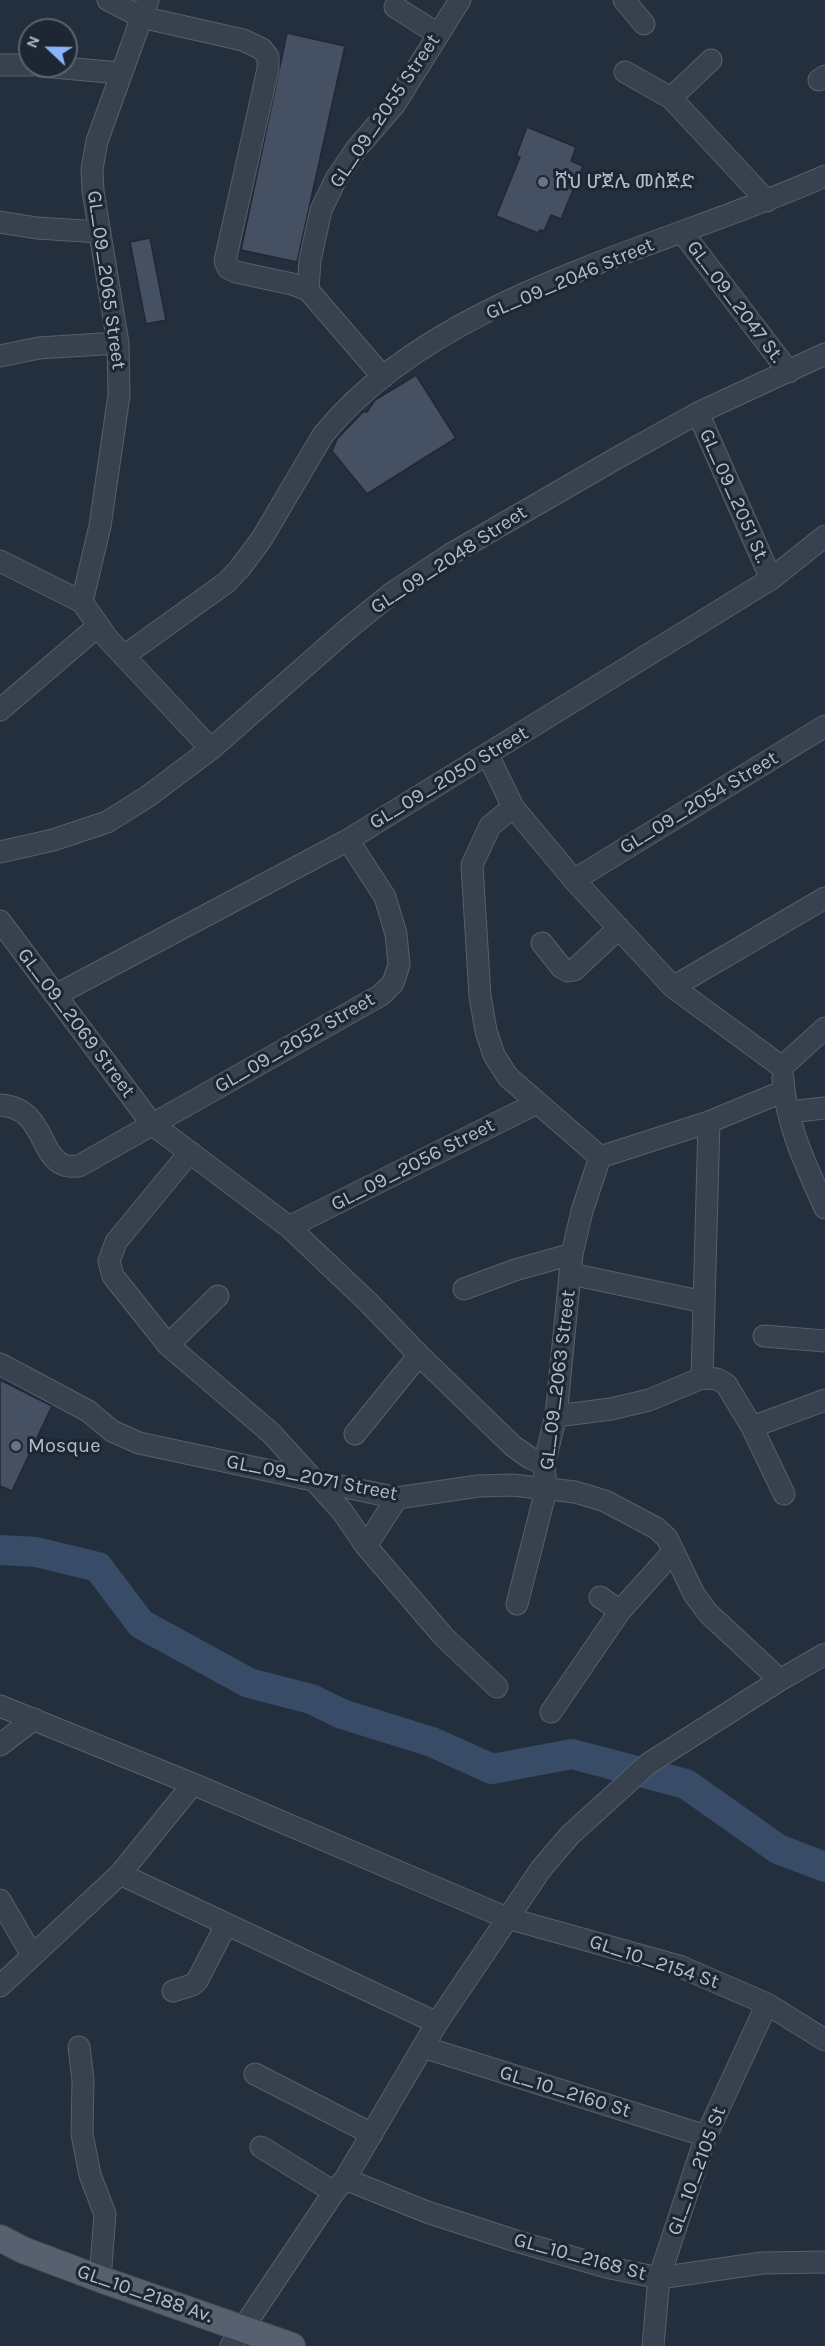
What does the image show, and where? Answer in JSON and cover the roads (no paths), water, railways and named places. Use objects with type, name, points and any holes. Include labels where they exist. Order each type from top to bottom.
[{"type":"main road","name":"GL_10_2188 Av.","points":[[0,2238],[23,2250],[237,2337],[292,2346]]},
{"type":"street","points":[[108,0],[145,8],[243,40],[262,49],[268,57],[268,69],[225,261],[228,268],[236,272],[292,284],[308,290],[383,377]]},
{"type":"street","name":"GL_09_2055 Street","points":[[308,290],[310,260],[321,210],[336,179],[357,148],[395,104],[460,0]]},
{"type":"street","points":[[624,0],[644,24]]},
{"type":"street","points":[[395,7],[438,34]]},
{"type":"street","name":"GL_09_2065 Street","points":[[82,602],[100,526],[119,395],[118,343],[93,191],[92,169],[97,141],[145,8]]},
{"type":"street","points":[[671,98],[711,60]]},
{"type":"street","points":[[0,65],[18,65]]},
{"type":"street","points":[[78,69],[121,73]]},
{"type":"street","points":[[625,72],[671,98],[767,201]]},
{"type":"street","name":"GL_09_2046 Street","points":[[124,656],[227,582],[240,568],[261,540],[323,435],[334,421],[383,377],[458,327],[537,288],[767,201],[825,176]]},
{"type":"street","points":[[0,222],[37,228],[100,232]]},
{"type":"street","name":"GL_09_2047 St.","points":[[682,232],[789,372]]},
{"type":"street","points":[[0,356],[39,348],[118,343]]},
{"type":"street","name":"GL_09_2048 Street","points":[[2,851],[53,840],[107,822],[147,797],[211,749],[350,627],[392,593],[451,554],[698,413],[825,354]]},
{"type":"street","name":"GL_09_2051 St.","points":[[698,413],[771,579]]},
{"type":"street","name":"GL_09_2050 Street","points":[[56,995],[348,840],[771,579],[825,536]]},
{"type":"street","points":[[0,561],[82,602],[98,626],[124,656],[211,749]]},
{"type":"street","points":[[0,710],[98,626]]},
{"type":"street","name":"GL_09_2054 Street","points":[[574,880],[825,726]]},
{"type":"street","points":[[488,755],[513,807],[574,880],[673,987],[782,1066],[789,1112],[807,1169],[825,1208]]},
{"type":"street","points":[[513,807],[490,826],[472,865],[480,996],[486,1031],[494,1055],[508,1077],[600,1156],[709,1122],[784,1091]]},
{"type":"street","name":"GL_09_2052 Street","points":[[0,1105],[16,1108],[31,1119],[56,1160],[66,1166],[79,1166],[381,995],[393,983],[399,965],[396,934],[385,897],[348,840]]},
{"type":"street","points":[[673,987],[825,898]]},
{"type":"street","name":"GL_09_2069 Street","points":[[0,921],[152,1124],[289,1227],[513,1446],[530,1458],[544,1464]]},
{"type":"street","points":[[542,943],[562,968],[568,971],[574,970],[619,928]]},
{"type":"street","points":[[782,1066],[825,1028]]},
{"type":"street","name":"GL_09_2056 Street","points":[[289,1227],[537,1103]]},
{"type":"street","points":[[789,1112],[825,1108]]},
{"type":"street","points":[[702,1378],[709,1122]]},
{"type":"street","points":[[190,1152],[116,1242],[109,1261],[112,1276],[168,1345],[271,1433],[342,1511],[366,1546],[444,1637],[497,1687]]},
{"type":"street","name":"GL_09_2063 Street","points":[[518,1604],[546,1490],[544,1464],[556,1416],[571,1264],[582,1211],[600,1156]]},
{"type":"street","points":[[464,1290],[515,1270],[571,1264],[704,1302]]},
{"type":"street","points":[[168,1345],[218,1296]]},
{"type":"street","points":[[764,1336],[825,1341]]},
{"type":"street","points":[[355,1434],[419,1355]]},
{"type":"street","name":"GL_09_2071 Street","points":[[0,1364],[88,1411],[112,1431],[139,1443],[397,1498],[477,1486],[512,1485],[575,1492],[605,1502],[656,1528],[667,1538],[694,1594],[708,1613],[780,1680]]},
{"type":"street","points":[[556,1416],[611,1409],[649,1400],[702,1378],[717,1379],[726,1384],[752,1427],[784,1494]]},
{"type":"street","points":[[752,1427],[825,1400]]},
{"type":"street","points":[[366,1546],[397,1498]]},
{"type":"street","points":[[551,1712],[620,1611],[673,1552]]},
{"type":"street","points":[[600,1597],[620,1611]]},
{"type":"street","points":[[237,2337],[372,2134],[437,2023],[541,1869],[570,1834],[648,1764],[825,1654]]},
{"type":"street","name":"GL_10_2154 St","points":[[0,1706],[193,1784],[507,1918],[679,1966],[767,2004],[825,2040]]},
{"type":"street","points":[[0,1745],[34,1719]]},
{"type":"street","points":[[0,1986],[120,1874],[193,1784]]},
{"type":"street","points":[[120,1874],[437,2023]]},
{"type":"street","points":[[0,1900],[32,1955]]},
{"type":"street","points":[[173,1991],[192,1985],[196,1981],[226,1925]]},
{"type":"street","name":"GL_10_2105 St","points":[[653,2346],[659,2278],[706,2136],[767,2004]]},
{"type":"street","points":[[78,2047],[83,2080],[82,2134],[90,2175],[105,2214],[99,2280]]},
{"type":"street","name":"GL_10_2160 St","points":[[423,2047],[706,2136]]},
{"type":"street","points":[[255,2074],[372,2134]]},
{"type":"street","name":"GL_10_2168 St","points":[[261,2147],[339,2185],[516,2241],[606,2267],[659,2278],[762,2263],[825,2262]]},
{"type":"waterway","points":[[0,1550],[36,1552],[98,1567],[141,1624],[249,1683],[311,1699],[342,1714],[432,1742],[492,1769],[572,1754],[686,1784],[778,1849],[825,1867]]},
{"type":"place","name":"ሸህ ሆጀሌ መስጅድ","points":[[543,182]]},
{"type":"place","name":"Mosque","points":[[16,1446]]}]
